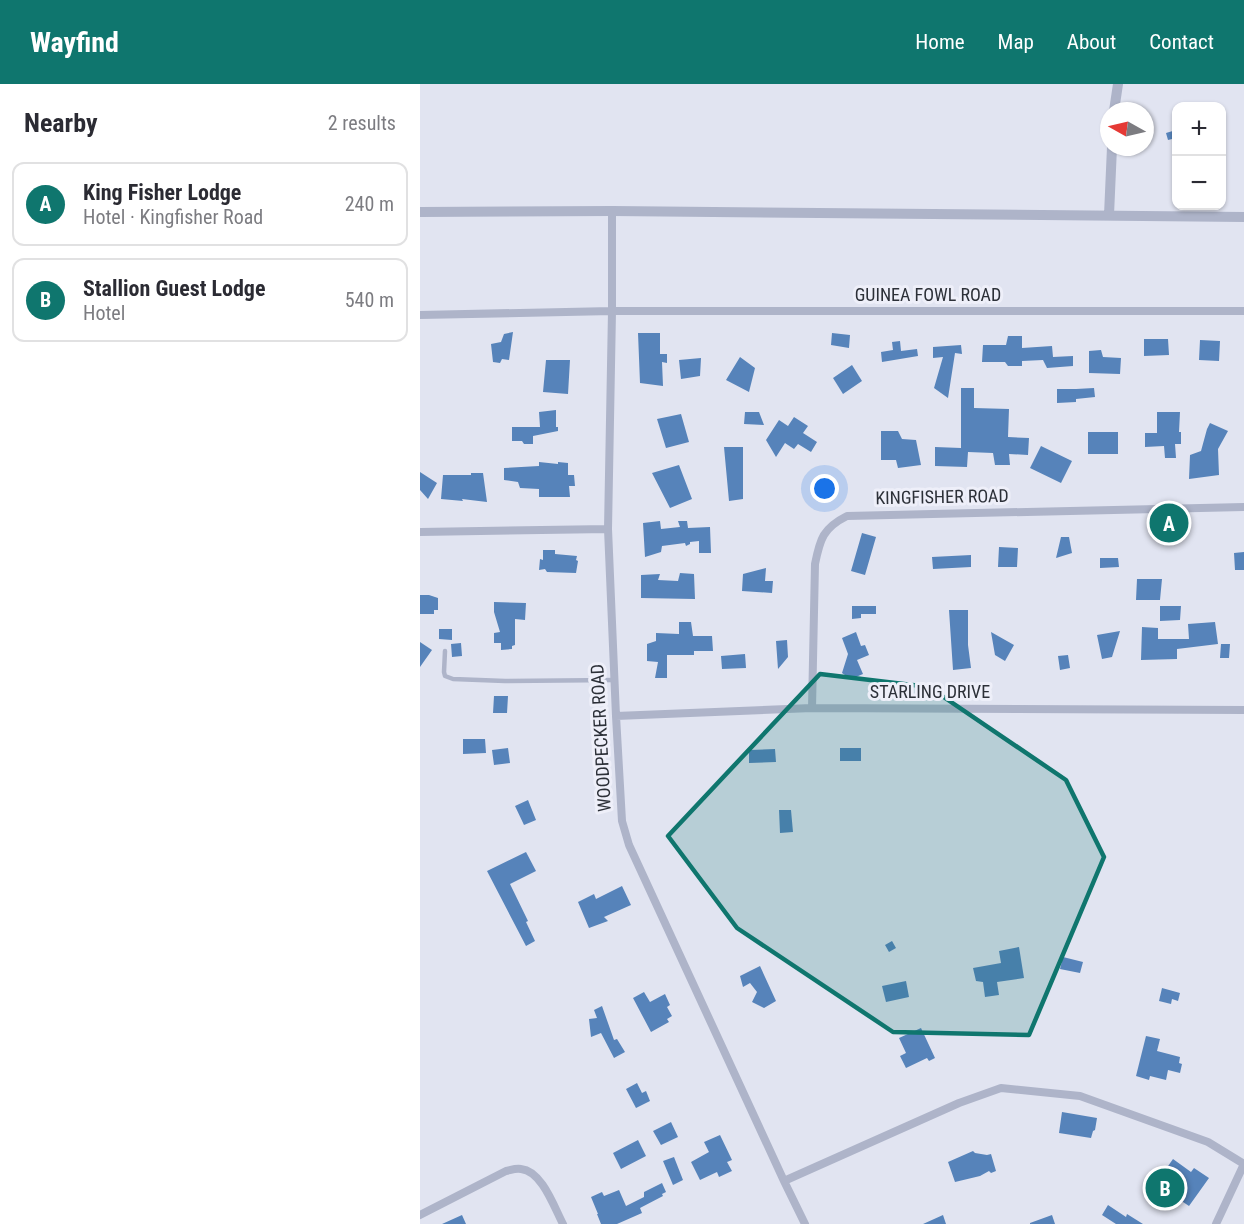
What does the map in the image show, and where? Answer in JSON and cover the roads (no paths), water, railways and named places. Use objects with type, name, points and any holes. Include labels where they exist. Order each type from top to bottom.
[{"type":"street","points":[[1115,102],[1118,84]]},
{"type":"street","points":[[1109,215],[1112,156]]},
{"type":"street","points":[[420,212],[612,211],[1244,217]]},
{"type":"street","name":"WOODPECKER ROAD","points":[[612,211],[608,530],[622,820],[629,845],[783,1182],[805,1224]]},
{"type":"street","name":"GUINEA FOWL ROAD","points":[[420,315],[612,311],[1244,312]]},
{"type":"street","name":"KINGFISHER ROAD","points":[[812,708],[815,564],[825,532],[834,522],[847,516],[1244,507]]},
{"type":"street","points":[[420,532],[608,530]]},
{"type":"street","name":"STARLING DRIVE","points":[[616,716],[812,708],[1244,710]]},
{"type":"street","points":[[783,1182],[959,1103],[1001,1088],[1080,1096],[1208,1142],[1244,1164],[1216,1224]]},
{"type":"street","points":[[420,1215],[506,1171],[522,1169],[536,1175],[563,1224]]},
{"type":"lane","points":[[445,651],[444,672],[449,678],[505,681],[614,680]]},
{"type":"place","name":"King Fisher Lodge","points":[[1169,523]]},
{"type":"place","name":"Stallion Guest Lodge","points":[[1165,1188]]}]
